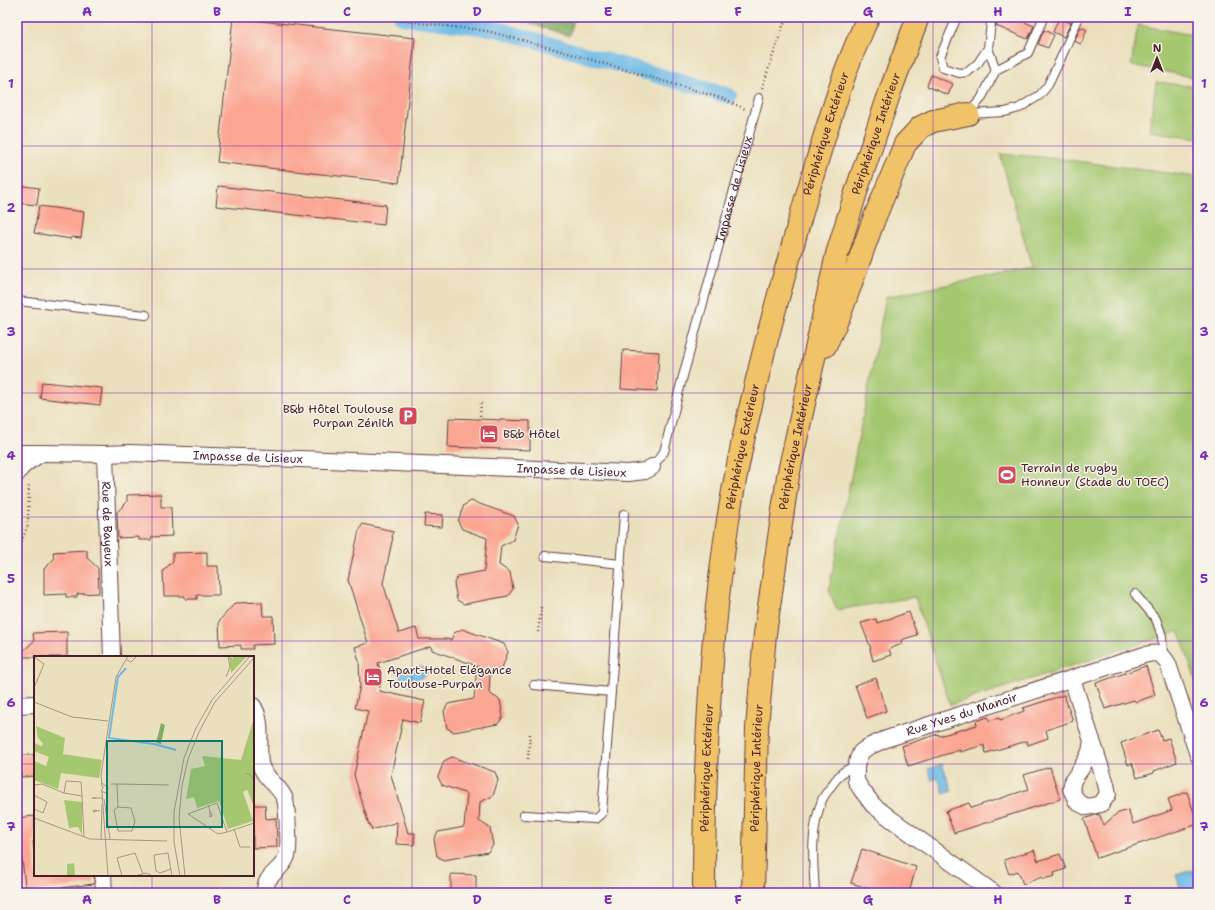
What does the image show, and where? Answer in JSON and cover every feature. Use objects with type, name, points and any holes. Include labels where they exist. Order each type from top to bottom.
[{"type":"highway","name":"Périphérique Extérieur","points":[[704,893],[706,748],[712,657],[728,521],[742,443],[761,358],[812,176],[845,74],[868,17]]},
{"type":"highway","name":"Périphérique Intérieur","points":[[753,893],[757,728],[765,634],[788,476],[837,254],[891,89],[918,17]]},
{"type":"highway","points":[[810,377],[840,314],[874,219],[905,144],[921,127],[933,121],[968,114]]},
{"type":"street","points":[[17,467],[42,453],[105,454]]},
{"type":"street","name":"Impasse de Lisieux","points":[[105,454],[130,453],[312,459],[628,473],[645,471],[652,467]]},
{"type":"street","name":"Rue de Bayeux","points":[[105,454],[112,656]]},
{"type":"street","name":"Rue Yves du Manoir","points":[[856,766],[861,752],[886,738],[1144,655],[1156,652],[1163,656]]},
{"type":"street","points":[[1163,656],[1168,664],[1198,755]]},
{"type":"street","points":[[1072,679],[1092,740]]},
{"type":"street","points":[[17,705],[34,704]]},
{"type":"street","points":[[254,708],[259,719],[260,764],[265,775],[285,798],[289,847],[285,860],[270,876],[265,893]]},
{"type":"street","points":[[856,766],[856,781],[874,805],[891,820],[994,893]]},
{"type":"street","points":[[103,876],[104,893]]},
{"type":"lane","points":[[957,17],[940,57],[943,68],[959,73],[968,72],[978,63],[988,48]]},
{"type":"lane","points":[[994,17],[991,23],[988,48],[996,70]]},
{"type":"lane","points":[[968,114],[981,99],[996,70],[1028,53],[1042,21],[1040,17]]},
{"type":"lane","points":[[968,114],[1005,112],[1019,108],[1040,95],[1048,85],[1079,17]]},
{"type":"lane","name":"Impasse de Lisieux","points":[[652,467],[664,452],[679,391],[759,98]]},
{"type":"lane","points":[[17,301],[146,315]]},
{"type":"lane","points":[[524,815],[595,819],[602,813],[624,514]]},
{"type":"lane","points":[[545,556],[621,564]]},
{"type":"lane","points":[[1135,594],[1156,619],[1162,636],[1163,656]]},
{"type":"lane","points":[[534,685],[611,692]]},
{"type":"lane","points":[[815,893],[813,855],[814,828],[822,799],[841,773],[856,766]]},
{"type":"path","points":[[372,17],[487,31],[724,98],[754,113]]},
{"type":"path","points":[[759,98],[786,17]]},
{"type":"path","points":[[480,416],[481,403]]},
{"type":"path","points":[[17,467],[27,479],[30,486],[28,525],[17,553]]},
{"type":"path","points":[[538,632],[541,607]]},
{"type":"path","points":[[528,759],[530,734]]},
{"type":"green space","points":[[519,17],[574,17],[570,36],[518,20]]},
{"type":"green space","points":[[1138,25],[1198,36],[1198,78],[1131,65]]},
{"type":"green space","points":[[1156,82],[1198,87],[1198,138],[1149,131]]},
{"type":"green space","points":[[1000,154],[1053,158],[1198,177],[1198,687],[1179,631],[950,705],[915,597],[837,610],[829,590],[886,297],[1032,268]]},
{"type":"water","points":[[420,666],[427,669],[428,673],[410,685],[404,683],[398,674],[402,669],[411,670]]},
{"type":"water","points":[[942,764],[952,791],[944,794],[938,778],[932,780],[928,769]]},
{"type":"water","points":[[1193,870],[1198,887],[1198,893],[1182,893],[1176,875]]},
{"type":"building","points":[[999,17],[1012,17],[1034,26],[1028,39],[996,26]]},
{"type":"building","points":[[233,18],[415,38],[399,183],[217,162]]},
{"type":"building","points":[[1059,18],[1071,23],[1064,37],[1053,32]]},
{"type":"building","points":[[1081,27],[1087,30],[1081,44],[1074,41]]},
{"type":"building","points":[[1044,30],[1054,35],[1048,48],[1038,44]]},
{"type":"building","points":[[931,75],[953,84],[948,95],[927,86]]},
{"type":"building","points":[[17,185],[39,188],[37,205],[17,203]]},
{"type":"building","points":[[218,186],[386,205],[384,225],[216,206]]},
{"type":"building","points":[[39,206],[84,212],[81,238],[71,237],[71,239],[34,233]]},
{"type":"building","points":[[623,350],[659,352],[657,391],[621,389]]},
{"type":"building","points":[[42,382],[102,388],[100,405],[40,398]]},
{"type":"building","name":"B&b Hôtel","points":[[449,418],[530,421],[530,450],[448,447]]},
{"type":"building","points":[[161,494],[161,507],[171,507],[172,536],[151,537],[151,540],[139,540],[139,537],[118,538],[117,512],[127,502],[127,495]]},
{"type":"building","points":[[471,501],[514,516],[518,524],[513,540],[501,546],[499,565],[510,572],[513,589],[508,596],[464,604],[457,600],[454,583],[458,576],[484,571],[487,538],[462,529],[458,521],[464,505]]},
{"type":"building","points":[[425,514],[443,515],[442,527],[424,526]]},
{"type":"building","name":"Apart-Hotel Elégance Toulouse-Purpan","points":[[362,524],[393,531],[383,583],[399,633],[416,628],[419,639],[451,640],[454,633],[462,629],[504,644],[508,652],[502,668],[490,674],[489,693],[500,700],[503,717],[498,724],[454,732],[447,728],[444,711],[448,704],[474,699],[477,666],[432,650],[431,646],[378,663],[381,673],[379,691],[425,701],[420,723],[403,719],[391,775],[408,833],[415,833],[414,845],[396,844],[397,822],[372,830],[370,824],[369,825],[354,775],[368,711],[355,708],[360,686],[359,661],[355,647],[368,643],[348,580],[359,530]]},
{"type":"building","points":[[87,550],[87,558],[98,568],[99,593],[77,594],[77,597],[66,597],[66,594],[44,595],[44,569],[54,559],[53,552]]},
{"type":"building","points":[[207,552],[207,566],[218,566],[219,595],[197,595],[197,599],[185,599],[185,596],[164,596],[163,571],[173,561],[173,553]]},
{"type":"building","points":[[262,602],[263,616],[273,616],[274,644],[253,645],[253,649],[241,649],[241,645],[220,646],[219,621],[235,603]]},
{"type":"building","points":[[909,612],[917,635],[901,640],[902,644],[889,649],[891,655],[873,661],[871,649],[861,623],[876,619],[877,623]]},
{"type":"building","points":[[67,632],[67,656],[17,657],[34,641],[33,633]]},
{"type":"building","points":[[1146,666],[1155,695],[1136,702],[1134,700],[1105,709],[1096,683]]},
{"type":"building","points":[[876,678],[886,711],[867,718],[855,685]]},
{"type":"building","points":[[1064,695],[1073,721],[1046,730],[1048,738],[1028,745],[1027,741],[986,753],[984,745],[960,752],[960,750],[908,766],[902,746],[938,734],[939,736],[977,725],[976,721],[988,717],[990,721],[999,718],[1000,720],[1024,711],[1023,708]]},
{"type":"building","points":[[1158,730],[1162,740],[1169,738],[1177,762],[1154,771],[1154,773],[1137,778],[1132,763],[1128,765],[1121,743]]},
{"type":"building","points":[[20,755],[34,755],[34,776],[21,777]]},
{"type":"building","points":[[452,757],[495,772],[498,780],[493,796],[480,802],[479,821],[490,828],[493,845],[488,852],[444,860],[437,856],[434,839],[438,832],[464,827],[467,794],[442,785],[438,777],[444,761]]},
{"type":"building","points":[[1050,767],[1060,799],[954,833],[946,811],[969,803],[971,808],[1029,789],[1024,775]]},
{"type":"building","points":[[1187,792],[1198,824],[1097,858],[1084,819],[1099,814],[1104,825],[1116,814],[1128,810],[1133,824],[1172,810],[1168,799]]},
{"type":"building","points":[[254,805],[265,805],[266,819],[276,818],[277,847],[254,848]]},
{"type":"building","points":[[34,816],[34,876],[94,876],[94,884],[26,893],[17,818]]},
{"type":"building","points":[[862,849],[916,867],[909,893],[883,893],[851,883]]},
{"type":"building","points":[[1034,850],[1038,861],[1060,854],[1066,869],[1054,873],[1055,876],[1043,879],[1042,877],[1023,884],[1018,871],[1009,874],[1004,860]]},
{"type":"building","points":[[451,874],[476,875],[476,893],[451,893]]},
{"type":"waterway","points":[[402,17],[496,29],[729,96]]},
{"type":"place","name":"B&b Hôtel Toulouse Purpan Zénith","points":[[408,416]]},
{"type":"place","name":"B&b Hôtel","points":[[489,434]]},
{"type":"place","name":"Terrain de rugby Honneur (Stade du TOEC)","points":[[1007,475]]},
{"type":"place","name":"Apart-Hotel Elégance Toulouse-Purpan","points":[[373,677]]}]
